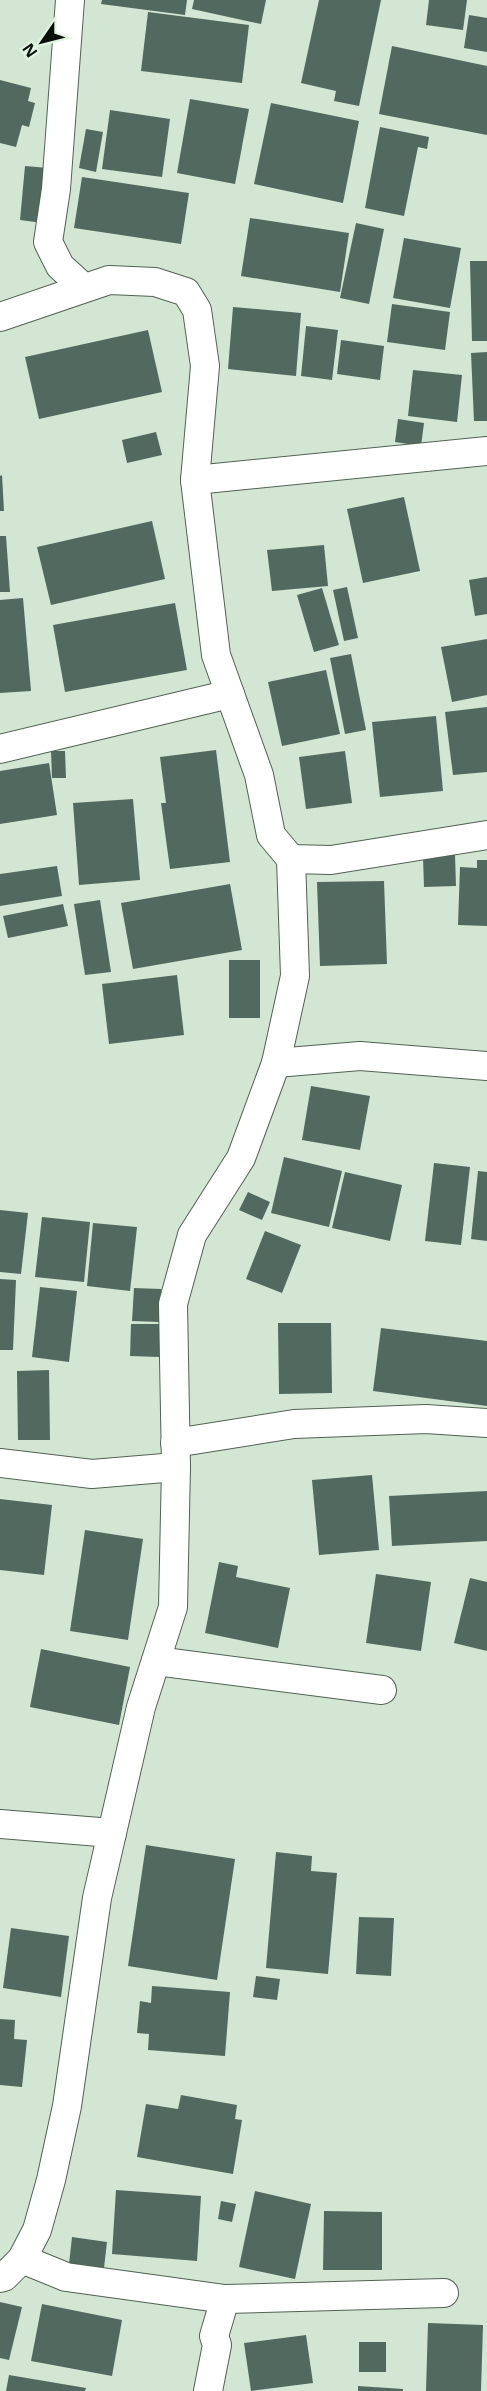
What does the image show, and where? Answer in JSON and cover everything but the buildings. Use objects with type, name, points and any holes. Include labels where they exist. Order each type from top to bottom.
[{"type":"street","points":[[70,0],[56,189],[48,242],[60,266],[83,287]]},
{"type":"street","points":[[52,298],[60,266]]},
{"type":"street","points":[[0,317],[109,280],[155,282],[186,292],[197,310],[205,366],[195,480],[216,655],[259,775],[271,835],[291,859],[296,976],[276,1063],[241,1158],[192,1235],[172,1304],[175,1455],[173,1607],[141,1707],[97,1898],[67,2106],[51,2180],[37,2230],[22,2259],[4,2277],[0,2278]]},
{"type":"street","points":[[195,480],[487,451]]},
{"type":"street","points":[[0,749],[230,694]]},
{"type":"street","points":[[291,859],[331,860],[487,835]]},
{"type":"street","points":[[276,1063],[360,1056],[487,1066]]},
{"type":"street","points":[[0,1463],[92,1474],[294,1424],[426,1419],[487,1423]]},
{"type":"street","points":[[156,1661],[382,1690]]},
{"type":"street","points":[[0,1824],[112,1833]]},
{"type":"street","points":[[22,2259],[66,2277],[225,2299],[444,2293]]},
{"type":"street","points":[[208,2391],[217,2345],[214,2336],[225,2299]]}]
